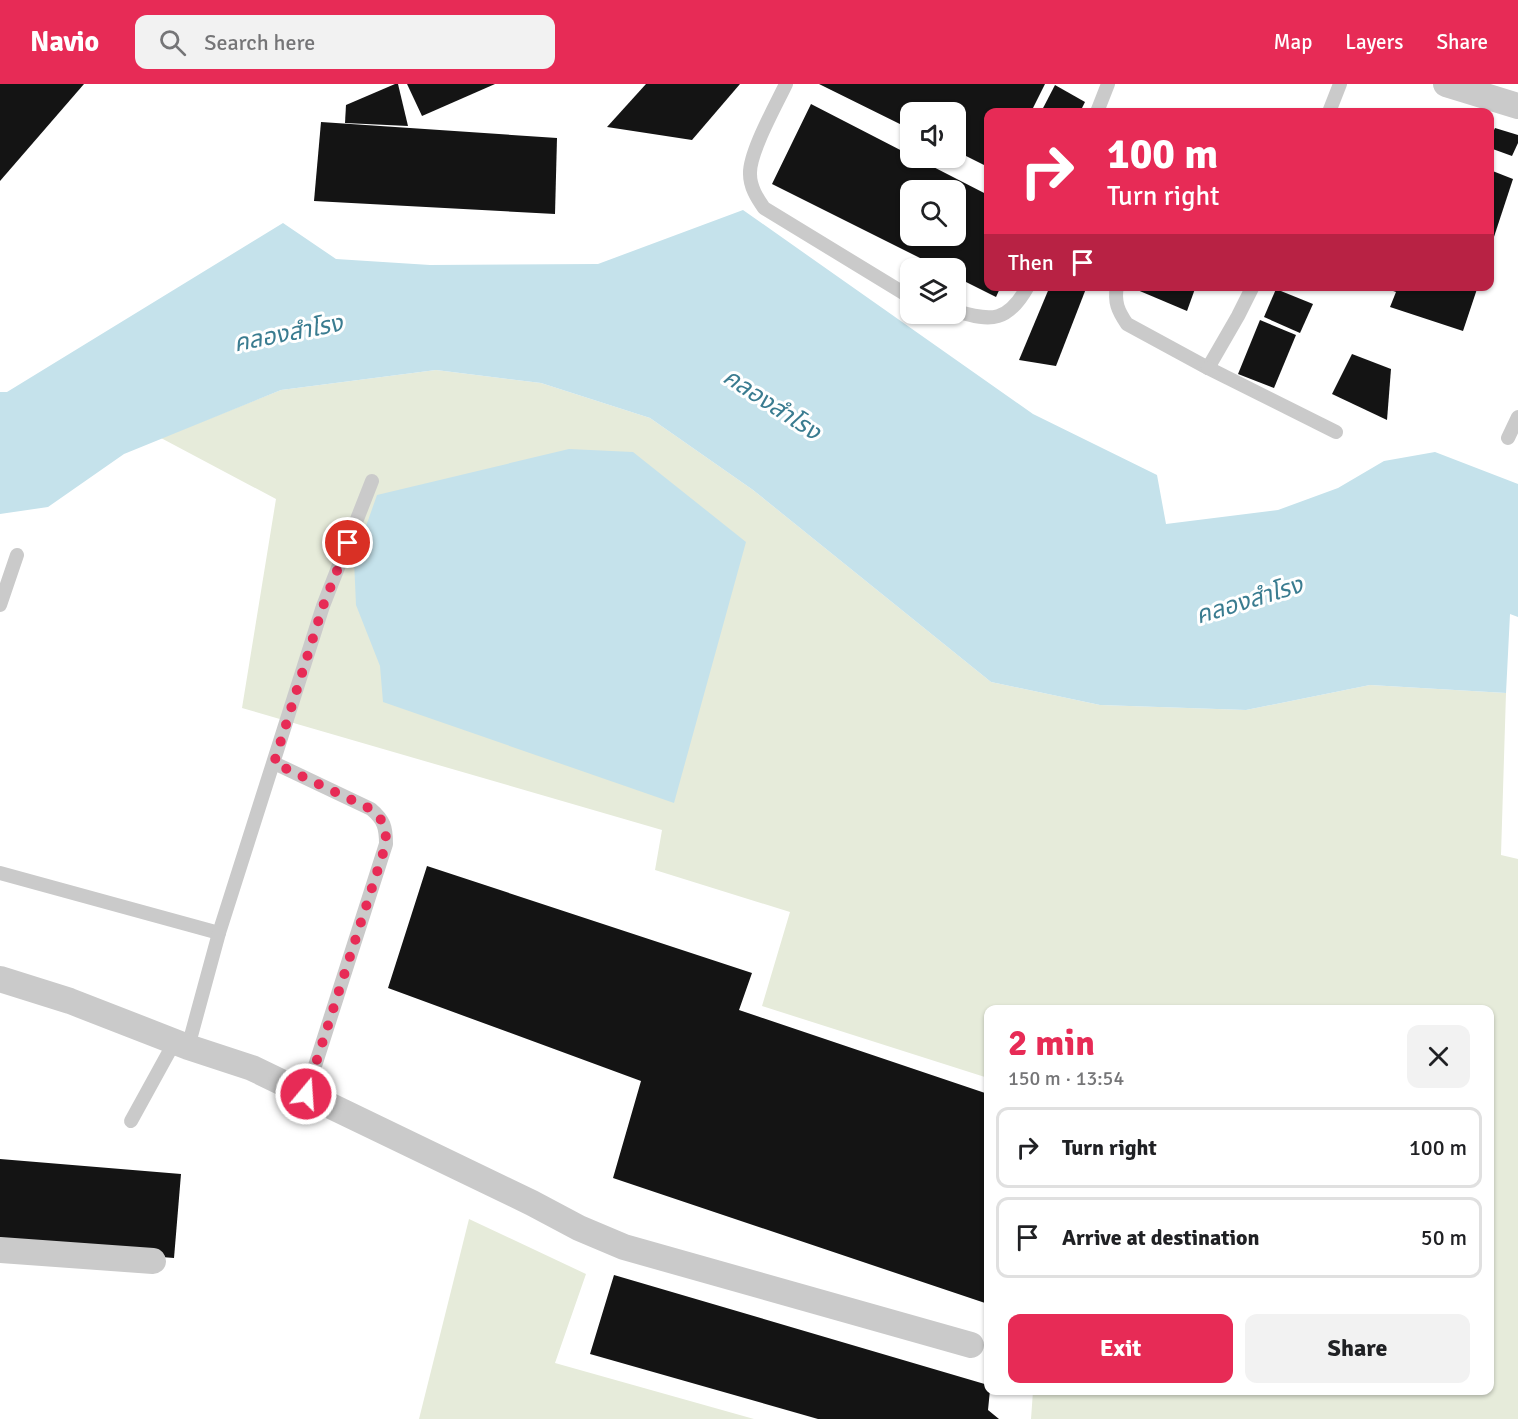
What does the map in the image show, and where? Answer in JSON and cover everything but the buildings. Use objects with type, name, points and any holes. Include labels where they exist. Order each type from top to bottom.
[{"type":"street","points":[[1446,84],[1518,106]]},
{"type":"street","points":[[0,979],[70,1001],[252,1068],[579,1228],[624,1247],[971,1345]]},
{"type":"street","points":[[0,1250],[153,1261]]},
{"type":"lane","points":[[786,84],[759,140],[750,174],[755,195],[764,208],[900,291]]},
{"type":"lane","points":[[1099,108],[1108,84]]},
{"type":"lane","points":[[1331,108],[1340,84]]},
{"type":"lane","points":[[966,314],[980,319],[1002,316],[1018,304],[1025,291]]},
{"type":"lane","points":[[1116,291],[1115,298],[1119,311],[1127,324],[1208,368],[1336,432]]},
{"type":"lane","points":[[1208,368],[1249,291]]},
{"type":"lane","points":[[1508,438],[1518,417]]},
{"type":"lane","points":[[131,1121],[182,1044],[323,606],[372,481]]},
{"type":"lane","points":[[0,605],[17,555]]},
{"type":"lane","points":[[274,763],[371,809],[381,818],[386,829],[386,844],[306,1094]]},
{"type":"lane","points":[[0,873],[219,933]]},
{"type":"green space","points":[[436,370],[541,383],[650,418],[753,490],[991,682],[1100,705],[1246,710],[1370,685],[1506,693],[1501,855],[1518,859],[1518,1419],[1031,1419],[1033,1395],[1494,1395],[1494,1005],[984,1005],[984,1077],[762,1006],[790,912],[655,870],[662,830],[242,708],[276,499],[161,438],[281,390]]},
{"type":"green space","points":[[469,1219],[586,1274],[555,1363],[754,1419],[419,1419]]},
{"type":"water","name":"คลองสำโรง","points":[[743,210],[900,320],[900,324],[905,324],[1033,414],[1157,475],[1166,524],[1278,510],[1338,488],[1384,461],[1435,452],[1518,484],[1518,617],[1510,614],[1506,693],[1370,685],[1246,710],[1100,705],[991,682],[753,490],[650,418],[541,383],[436,370],[281,390],[124,454],[48,507],[0,514],[0,392],[7,392],[283,223],[336,259],[430,265],[598,264]]},
{"type":"water","points":[[569,449],[633,452],[746,542],[674,803],[383,702],[380,666],[356,605],[354,560],[377,495]]},
{"type":"route","points":[[306,1094],[386,844],[386,829],[381,818],[371,809],[274,763],[323,606],[348,543]]}]
